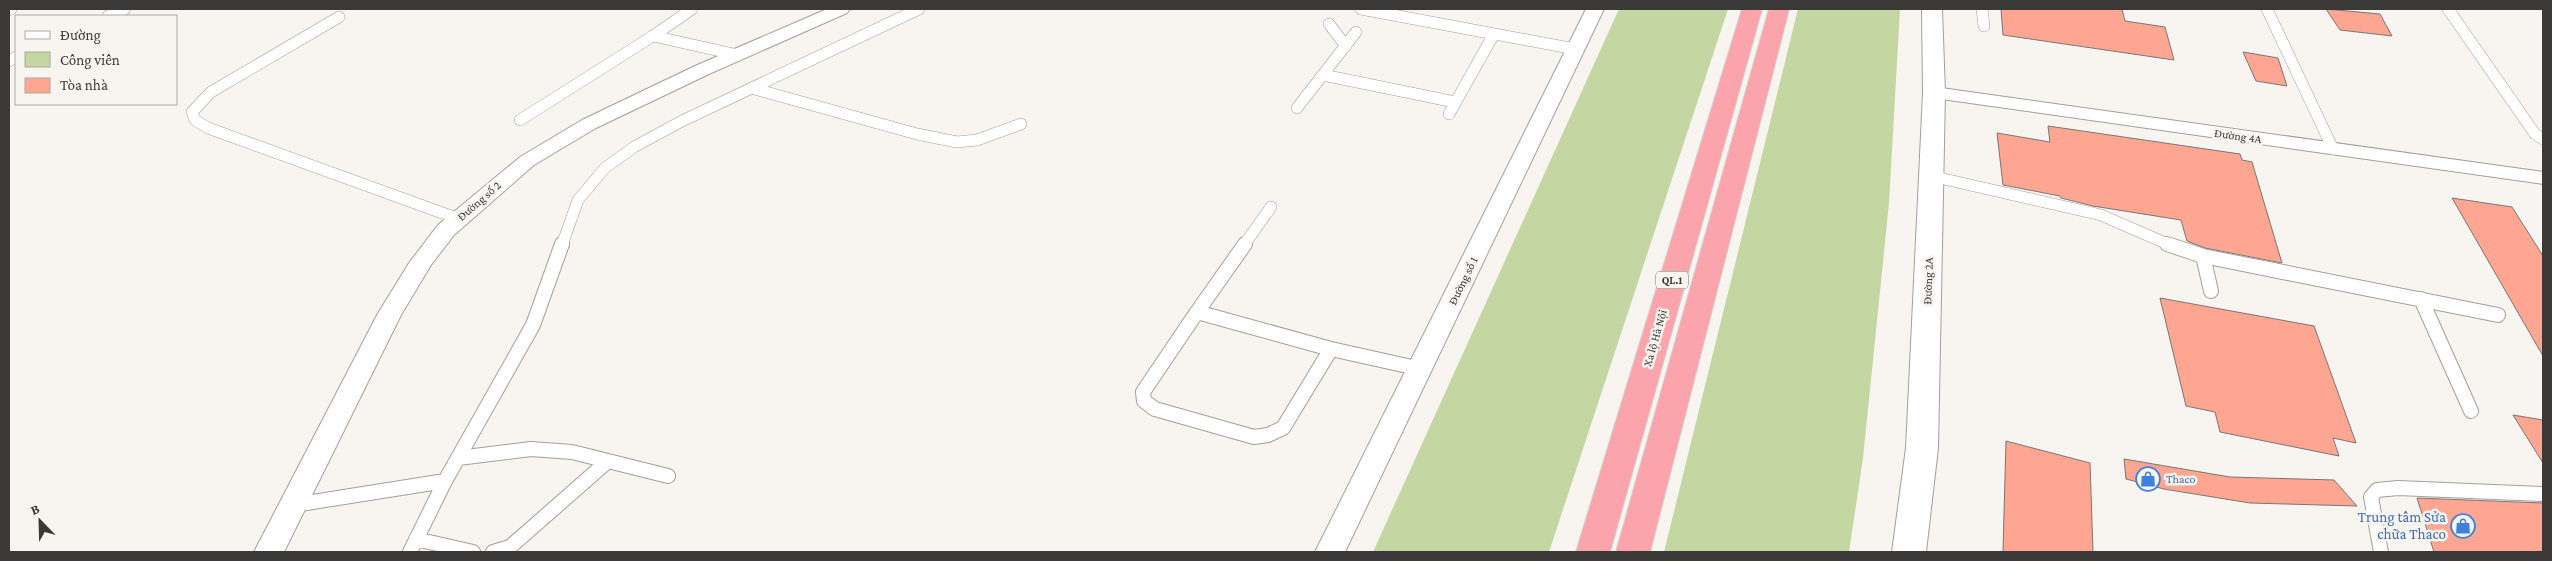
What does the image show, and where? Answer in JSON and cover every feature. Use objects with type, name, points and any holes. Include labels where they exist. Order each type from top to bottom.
[{"type":"highway","name":"Xa lộ Hà Nội","points":[[1592,552],[1752,9]]},
{"type":"highway","name":"QL.1","points":[[1633,552],[1780,9]]},
{"type":"street","name":"Đường số 2","points":[[269,552],[389,315],[421,263],[446,230],[527,161],[589,124],[841,9]]},
{"type":"street","name":"Đường số 1","points":[[1330,552],[1421,369],[1594,9]]},
{"type":"street","name":"Đường 2A","points":[[1909,552],[1922,448],[1934,93],[1932,9]]},
{"type":"street","name":"Đường 4A","points":[[1934,93],[2543,178]]},
{"type":"lane","points":[[110,15],[125,9]]},
{"type":"lane","points":[[520,120],[653,36],[692,9]]},
{"type":"lane","points":[[473,552],[413,546],[445,481],[533,325],[578,200],[588,186],[606,168],[634,147],[751,88],[919,9]]},
{"type":"lane","points":[[1361,9],[1574,49]]},
{"type":"lane","points":[[1982,9],[1984,26]]},
{"type":"lane","points":[[2267,9],[2333,149]]},
{"type":"lane","points":[[2448,9],[2535,134],[2543,139]]},
{"type":"lane","points":[[339,17],[211,92],[192,112],[195,120],[208,128],[459,218]]},
{"type":"lane","points":[[1329,24],[1346,46]]},
{"type":"lane","points":[[1297,108],[1356,32]]},
{"type":"lane","points":[[1449,114],[1494,34]]},
{"type":"lane","points":[[653,36],[738,55]]},
{"type":"lane","points":[[1323,74],[1455,102]]},
{"type":"lane","points":[[751,88],[917,134],[956,142],[977,140],[1021,124]]},
{"type":"lane","points":[[1931,176],[2101,215],[2159,242],[2203,256],[2498,315]]},
{"type":"lane","points":[[1271,207],[1143,392],[1144,401],[1155,409],[1254,437],[1268,435],[1283,428],[1331,349]]},
{"type":"lane","points":[[2203,256],[2211,291]]},
{"type":"lane","points":[[2421,299],[2472,411]]},
{"type":"lane","points":[[1197,312],[1331,349],[1421,369]]},
{"type":"lane","points":[[458,458],[531,449],[572,452],[668,476]]},
{"type":"lane","points":[[493,552],[510,547],[608,461]]},
{"type":"lane","points":[[294,505],[445,481]]},
{"type":"lane","points":[[2382,552],[2371,497],[2377,490],[2398,488],[2543,494]]},
{"type":"green space","points":[[1619,9],[1728,9],[1549,552],[1373,552]]},
{"type":"green space","points":[[1798,9],[1900,9],[1889,203],[1863,458],[1849,552],[1664,552]]},
{"type":"building","points":[[2001,9],[2122,9],[2125,21],[2165,27],[2174,60],[2003,35]]},
{"type":"building","points":[[2326,9],[2380,14],[2392,36],[2340,30]]},
{"type":"building","points":[[2243,52],[2278,58],[2287,86],[2256,81]]},
{"type":"building","points":[[2048,126],[2240,154],[2242,160],[2252,162],[2282,263],[2205,248],[2187,241],[2181,220],[2093,206],[2061,198],[2060,196],[2003,185],[1997,133],[2050,142]]},
{"type":"building","points":[[2452,198],[2512,207],[2543,256],[2543,356]]},
{"type":"building","points":[[2160,298],[2314,326],[2356,443],[2333,438],[2339,456],[2220,432],[2215,412],[2186,406]]},
{"type":"building","points":[[2513,415],[2543,420],[2543,463]]},
{"type":"building","points":[[2006,441],[2090,463],[2093,552],[2003,552]]},
{"type":"building","points":[[2124,459],[2230,477],[2334,480],[2357,506],[2250,503],[2164,489],[2126,479]]},
{"type":"building","points":[[2417,498],[2543,503],[2543,552],[2434,552]]},
{"type":"place","name":"Thaco","points":[[2148,479]]},
{"type":"place","name":"Trung tâm Sửa chữa Thaco","points":[[2463,526]]}]
